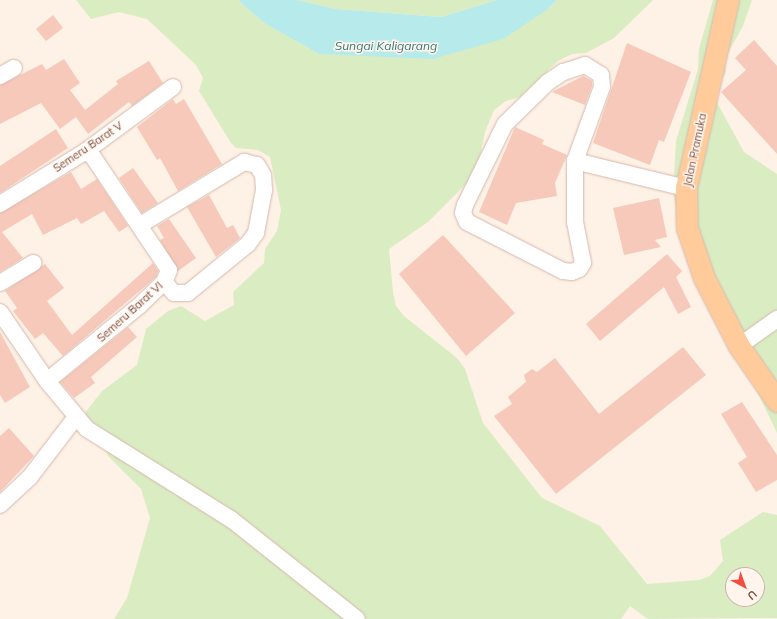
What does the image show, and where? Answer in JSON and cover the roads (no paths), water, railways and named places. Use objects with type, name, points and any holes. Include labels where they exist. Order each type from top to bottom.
[{"type":"main road","name":"Jalan Pramuka","points":[[728,0],[686,188],[687,228],[702,271],[739,346],[777,400]]},
{"type":"street","points":[[586,65],[601,75],[602,87],[575,161],[575,222],[583,263],[579,269],[563,271],[467,222],[463,213],[465,205],[505,124],[548,82],[563,72],[586,65]]},
{"type":"street","points":[[0,76],[14,68]]},
{"type":"street","name":"Semeru Barat V","points":[[0,204],[86,151],[173,87]]},
{"type":"street","name":"Semeru Barat VI","points":[[47,381],[86,351],[164,282],[169,270],[166,261],[93,157],[86,151]]},
{"type":"street","points":[[575,161],[686,188]]},
{"type":"street","points":[[140,226],[244,162],[257,165],[263,175],[264,190],[256,233],[248,244],[188,293],[174,293],[164,282]]},
{"type":"street","points":[[0,282],[33,263]]},
{"type":"street","points":[[0,312],[47,381],[76,417],[88,429],[131,459],[232,520],[357,619]]},
{"type":"street","points":[[739,346],[777,319]]},
{"type":"street","points":[[0,505],[30,478],[76,417]]},
{"type":"water","name":"Sungai Kaligarang","points":[[238,0],[298,0],[335,9],[441,17],[497,0],[557,0],[548,9],[503,39],[433,59],[319,54],[264,23]]}]
